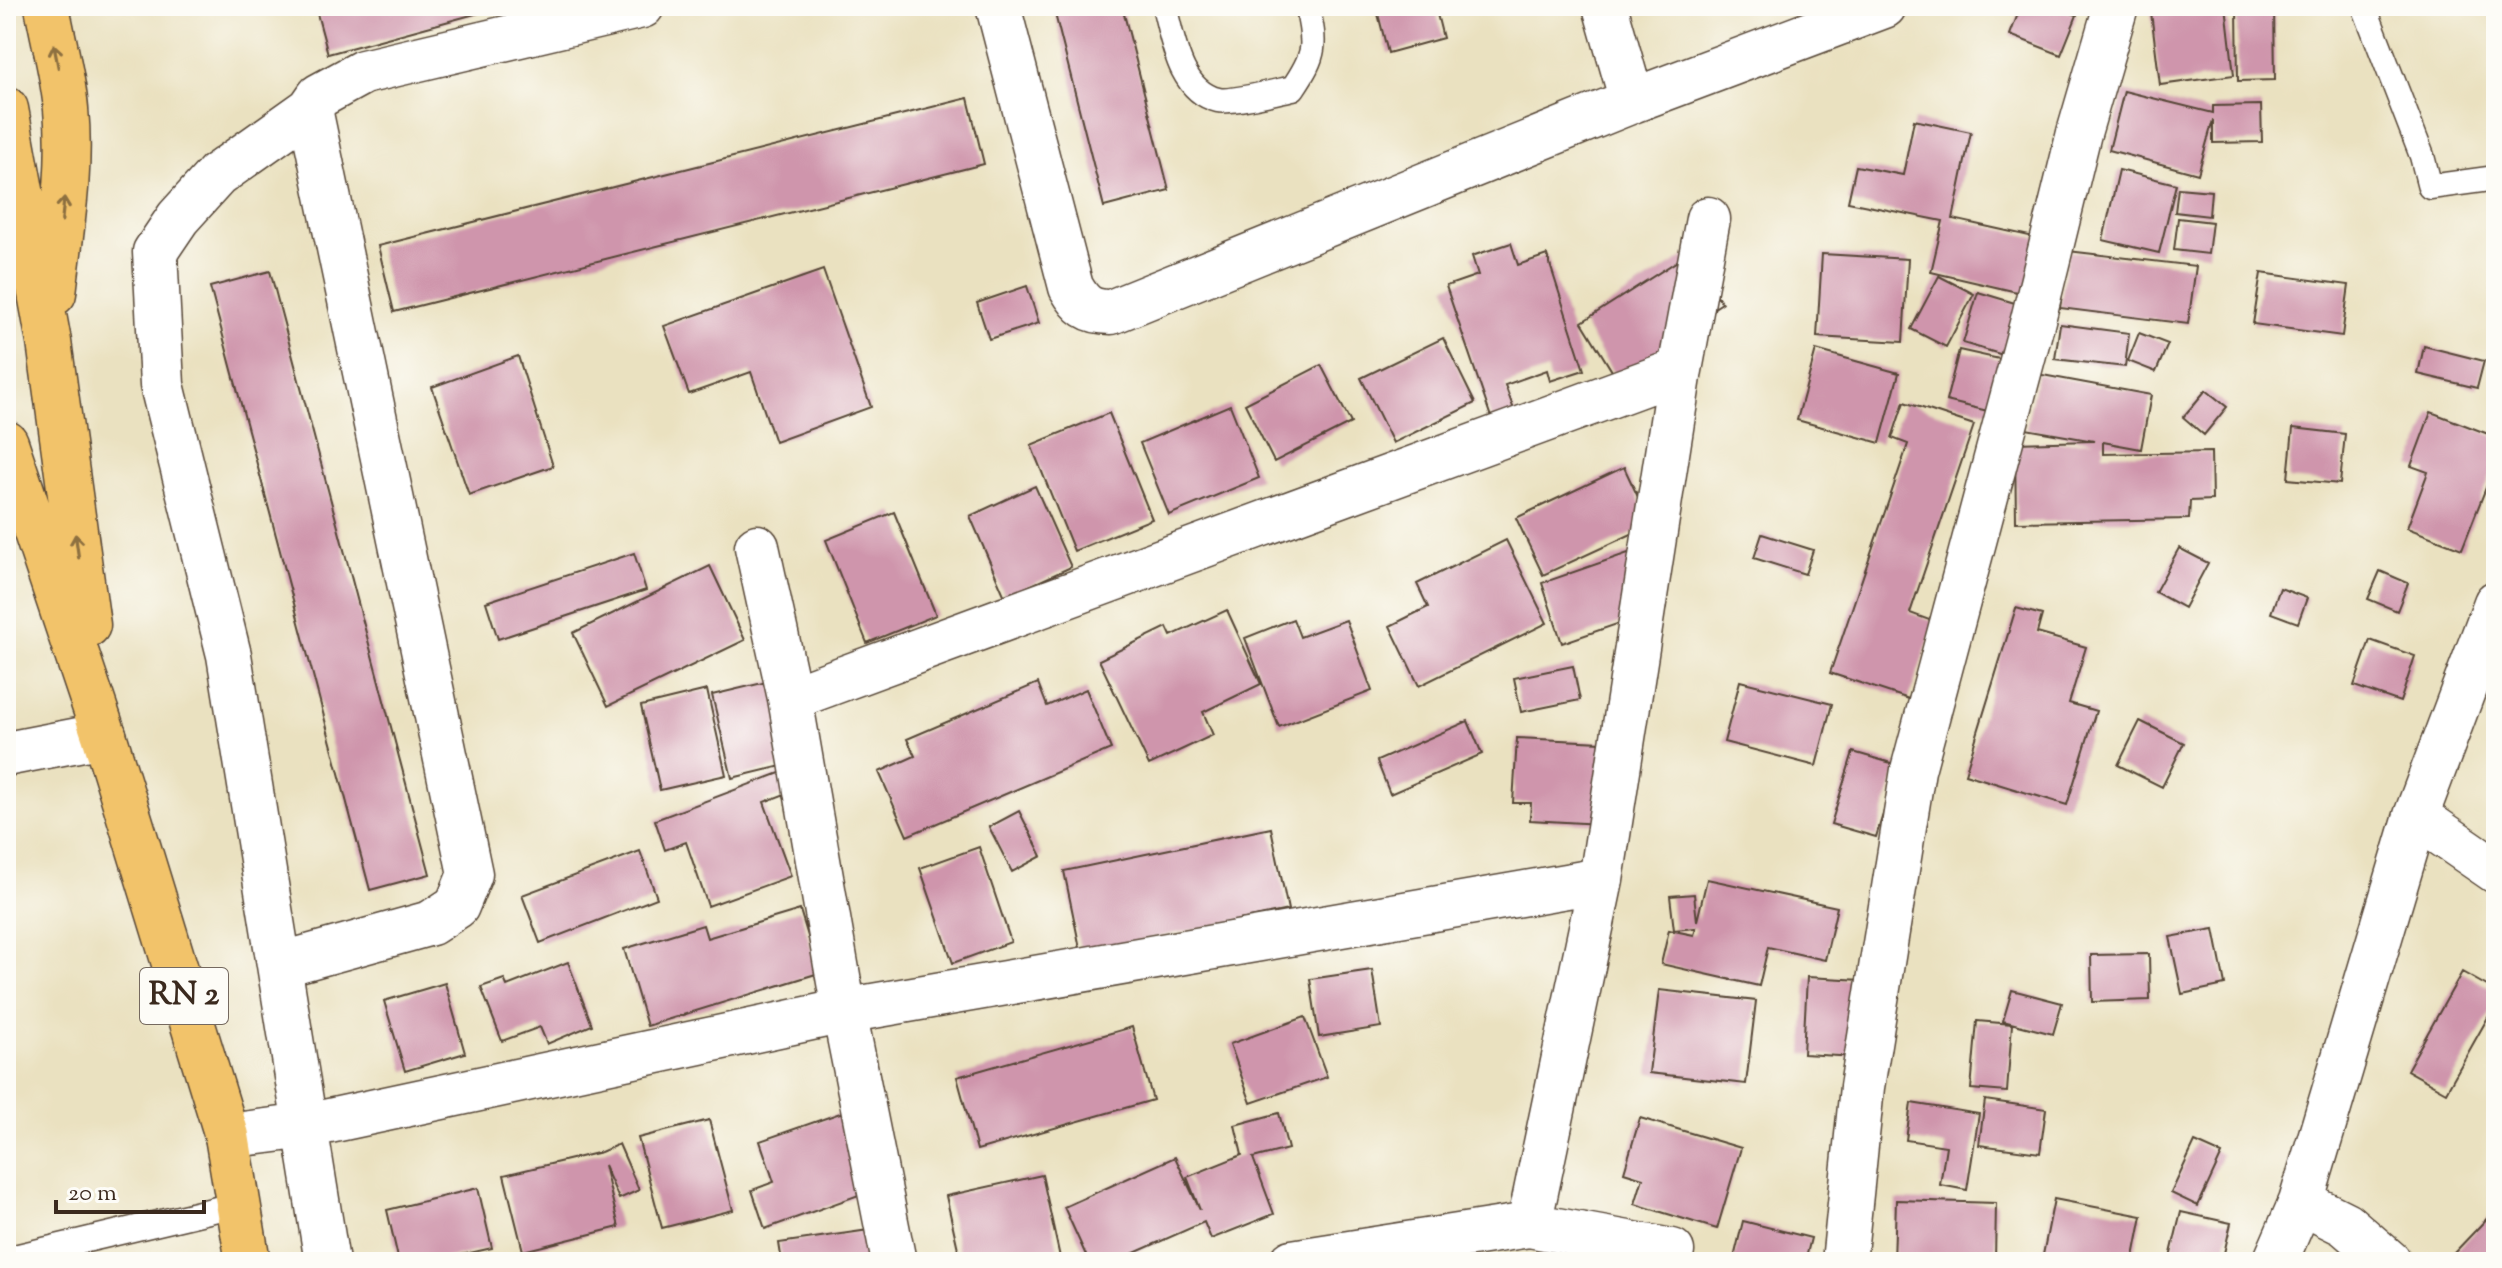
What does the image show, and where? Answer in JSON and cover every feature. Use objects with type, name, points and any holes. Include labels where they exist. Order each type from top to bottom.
[{"type":"highway","points":[[47,6],[66,107],[68,142],[49,342]]},
{"type":"highway","name":"RN 2","points":[[6,109],[49,342],[104,735]]},
{"type":"highway","name":"RN 2","points":[[6,443],[104,735],[227,1136],[248,1262]]},
{"type":"street","points":[[327,1262],[229,655],[162,385],[155,252],[178,218],[217,175],[310,109],[319,96],[363,72],[642,6]]},
{"type":"street","points":[[998,6],[1071,287],[1080,302],[1094,312],[1111,312],[1632,101],[1884,6]]},
{"type":"street","points":[[1605,6],[1632,101]]},
{"type":"street","points":[[1844,1262],[1862,1087],[1913,770],[2033,320],[2079,133],[2116,6]]},
{"type":"street","points":[[280,965],[431,923],[457,906],[470,874],[310,109]]},
{"type":"street","points":[[1529,1225],[1601,880],[1680,370],[1708,219]]},
{"type":"street","points":[[790,698],[1680,370]]},
{"type":"street","points":[[757,547],[790,698],[844,1011],[894,1262]]},
{"type":"street","points":[[2275,1262],[2301,1202],[2416,816],[2494,613]]},
{"type":"street","points":[[6,754],[104,735]]},
{"type":"street","points":[[2416,816],[2496,871]]},
{"type":"street","points":[[227,1136],[306,1126],[844,1011],[1601,880]]},
{"type":"street","points":[[2301,1202],[2345,1224],[2389,1262]]},
{"type":"street","points":[[1292,1262],[1529,1225],[1672,1251]]},
{"type":"lane","points":[[1164,6],[1180,60],[1192,87],[1219,101],[1293,88],[1309,65],[1315,40],[1307,6]]},
{"type":"lane","points":[[2364,6],[2422,156],[2430,187],[2496,178]]},
{"type":"lane","points":[[6,1259],[238,1204]]},
{"type":"building","points":[[315,6],[501,6],[501,7],[328,54]]},
{"type":"building","points":[[1053,6],[1122,6],[1169,190],[1104,207]]},
{"type":"building","points":[[1376,6],[1435,6],[1443,38],[1388,53]]},
{"type":"building","points":[[2021,6],[2054,6],[2077,15],[2061,55],[2010,35]]},
{"type":"building","points":[[2226,6],[2234,75],[2160,85],[2151,12]]},
{"type":"building","points":[[2274,7],[2275,80],[2238,81],[2237,8]]},
{"type":"building","points":[[2124,91],[2213,113],[2213,106],[2261,105],[2262,142],[2213,143],[2213,120],[2198,174],[2109,150]]},
{"type":"building","points":[[968,98],[984,164],[394,312],[378,246]]},
{"type":"building","points":[[1914,120],[1971,132],[1953,219],[2043,239],[2030,295],[1931,272],[1943,221],[1848,202],[1856,166],[1903,175]]},
{"type":"building","points":[[2119,170],[2176,184],[2159,253],[2103,240]]},
{"type":"building","points":[[2178,188],[2211,191],[2209,216],[2175,212]]},
{"type":"building","points":[[2178,218],[2212,222],[2208,254],[2174,250]]},
{"type":"building","points":[[1511,243],[1518,265],[1547,255],[1584,370],[1550,381],[1547,370],[1505,385],[1517,418],[1494,426],[1446,286],[1478,275],[1472,256]]},
{"type":"building","points":[[2068,251],[2196,266],[2188,324],[2060,308]]},
{"type":"building","points":[[1690,253],[1722,303],[1685,327],[1695,343],[1623,389],[1582,322]]},
{"type":"building","points":[[1822,254],[1908,259],[1903,342],[1817,337]]},
{"type":"building","points":[[823,270],[871,407],[775,442],[751,372],[689,394],[664,326]]},
{"type":"building","points":[[270,271],[430,874],[370,890],[210,287]]},
{"type":"building","points":[[2261,273],[2349,285],[2342,336],[2253,324]]},
{"type":"building","points":[[1939,276],[1974,294],[1946,347],[1911,329]]},
{"type":"building","points":[[1027,286],[1039,323],[989,339],[977,303]]},
{"type":"building","points":[[1978,292],[2018,304],[2003,355],[1963,343]]},
{"type":"building","points":[[2060,324],[2129,333],[2125,367],[2055,359]]},
{"type":"building","points":[[2139,333],[2168,344],[2156,372],[2128,361]]},
{"type":"building","points":[[1443,338],[1475,403],[1393,443],[1361,378]]},
{"type":"building","points":[[2424,346],[2484,361],[2477,388],[2418,374]]},
{"type":"building","points":[[1816,350],[1899,373],[1880,443],[1797,420]]},
{"type":"building","points":[[1959,350],[2004,360],[1992,412],[1946,401]]},
{"type":"building","points":[[518,356],[553,466],[469,495],[432,387]]},
{"type":"building","points":[[1321,365],[1351,423],[1274,462],[1245,404]]},
{"type":"building","points":[[2037,374],[2151,395],[2141,449],[2103,442],[2103,454],[2211,452],[2212,500],[2190,501],[2189,519],[2016,522],[2015,443],[2094,441],[2026,429]]},
{"type":"building","points":[[2206,390],[2227,407],[2204,435],[2183,417]]},
{"type":"building","points":[[1904,402],[1974,425],[1910,613],[1935,622],[1909,699],[1830,673],[1908,444],[1892,438]]},
{"type":"building","points":[[1230,405],[1259,478],[1169,515],[1140,443]]},
{"type":"building","points":[[2431,412],[2496,437],[2496,462],[2462,549],[2407,528],[2428,472],[2411,466]]},
{"type":"building","points":[[1109,413],[1152,519],[1074,551],[1031,445]]},
{"type":"building","points":[[2293,428],[2345,434],[2340,484],[2288,479]]},
{"type":"building","points":[[1624,467],[1651,525],[1543,575],[1516,518]]},
{"type":"building","points":[[1035,486],[1071,567],[1005,597],[970,516]]},
{"type":"building","points":[[894,512],[936,615],[867,643],[826,540]]},
{"type":"building","points":[[1762,534],[1813,550],[1805,574],[1754,558]]},
{"type":"building","points":[[1506,540],[1547,623],[1419,686],[1390,626],[1428,607],[1417,584]]},
{"type":"building","points":[[2179,548],[2208,563],[2184,608],[2155,592]]},
{"type":"building","points":[[1631,552],[1652,612],[1562,643],[1542,583]]},
{"type":"building","points":[[634,553],[646,590],[498,639],[486,602]]},
{"type":"building","points":[[710,566],[745,640],[608,706],[573,633]]},
{"type":"building","points":[[2380,571],[2408,583],[2397,611],[2368,599]]},
{"type":"building","points":[[2280,588],[2307,598],[2298,623],[2271,613]]},
{"type":"building","points":[[2016,608],[2042,615],[2037,633],[2086,647],[2069,703],[2096,711],[2067,805],[1965,774]]},
{"type":"building","points":[[1227,610],[1261,684],[1203,712],[1213,735],[1149,765],[1099,660],[1167,627],[1171,636]]},
{"type":"building","points":[[1293,619],[1300,637],[1346,620],[1372,691],[1279,727],[1245,638]]},
{"type":"building","points":[[2370,640],[2415,656],[2400,702],[2354,686]]},
{"type":"building","points":[[1573,666],[1580,700],[1521,712],[1514,678]]},
{"type":"building","points":[[779,679],[798,762],[732,778],[712,695]]},
{"type":"building","points":[[1740,681],[1832,704],[1816,766],[1724,742]]},
{"type":"building","points":[[1038,683],[1047,706],[1086,689],[1111,749],[907,836],[879,772],[915,756],[907,739]]},
{"type":"building","points":[[707,690],[726,775],[660,790],[641,706]]},
{"type":"building","points":[[1468,721],[1482,754],[1390,794],[1377,761]]},
{"type":"building","points":[[2140,721],[2184,743],[2162,787],[2118,765]]},
{"type":"building","points":[[1517,738],[1623,743],[1618,825],[1530,820],[1531,803],[1513,803]]},
{"type":"building","points":[[1853,752],[1898,765],[1876,837],[1831,824]]},
{"type":"building","points":[[785,771],[793,791],[764,802],[791,876],[708,906],[686,842],[665,850],[655,820]]},
{"type":"building","points":[[1019,811],[1042,856],[1012,872],[989,827]]},
{"type":"building","points":[[1271,828],[1288,910],[1081,953],[1064,871]]},
{"type":"building","points":[[979,847],[1011,942],[953,963],[920,868]]},
{"type":"building","points":[[640,851],[657,898],[540,943],[522,895]]},
{"type":"building","points":[[1707,879],[1837,907],[1825,960],[1768,947],[1759,986],[1661,964],[1669,930],[1694,935],[1696,928],[1674,930],[1670,896],[1694,894],[1697,921]]},
{"type":"building","points":[[800,910],[819,973],[647,1026],[624,949],[703,925],[707,938]]},
{"type":"building","points":[[2214,929],[2225,985],[2182,994],[2170,937]]},
{"type":"building","points":[[2149,954],[2150,1000],[2092,1002],[2091,955]]},
{"type":"building","points":[[568,962],[592,1025],[547,1044],[540,1027],[502,1041],[481,987],[504,979],[507,986]]},
{"type":"building","points":[[1372,970],[1381,1027],[1319,1037],[1310,979]]},
{"type":"building","points":[[2462,972],[2496,991],[2496,1003],[2446,1092],[2407,1070]]},
{"type":"building","points":[[1807,977],[1862,980],[1857,1057],[1803,1054]]},
{"type":"building","points":[[445,983],[465,1053],[405,1071],[384,1001]]},
{"type":"building","points":[[1659,990],[1756,1001],[1746,1084],[1649,1073]]},
{"type":"building","points":[[2012,990],[2062,1003],[2053,1034],[2003,1021]]},
{"type":"building","points":[[1305,1017],[1327,1077],[1251,1103],[1230,1044]]},
{"type":"building","points":[[1977,1021],[2012,1024],[2007,1092],[1971,1089]]},
{"type":"building","points":[[1132,1027],[1153,1100],[977,1150],[957,1077]]},
{"type":"building","points":[[1985,1100],[2046,1109],[2040,1153],[1979,1145]]},
{"type":"building","points":[[1911,1103],[1979,1114],[1967,1190],[1940,1185],[1946,1146],[1906,1140]]},
{"type":"building","points":[[843,1112],[870,1191],[765,1229],[752,1190],[774,1182],[760,1141]]},
{"type":"building","points":[[1279,1113],[1288,1149],[1253,1158],[1274,1214],[1211,1239],[1204,1222],[1114,1262],[1089,1262],[1064,1207],[1175,1157],[1200,1210],[1187,1177],[1242,1155],[1235,1125]]},
{"type":"building","points":[[1640,1118],[1741,1148],[1717,1229],[1635,1204],[1643,1178],[1624,1172]]},
{"type":"building","points":[[709,1120],[733,1210],[662,1228],[638,1138]]},
{"type":"building","points":[[2195,1142],[2222,1154],[2198,1206],[2171,1193]]},
{"type":"building","points":[[619,1144],[639,1190],[619,1199],[604,1165],[619,1227],[523,1251],[504,1175],[601,1152]]},
{"type":"building","points":[[1042,1175],[1061,1262],[961,1262],[946,1196]]},
{"type":"building","points":[[478,1188],[492,1248],[430,1262],[399,1262],[387,1210]]},
{"type":"building","points":[[2054,1199],[2142,1216],[2133,1262],[2042,1260]]},
{"type":"building","points":[[1896,1200],[1996,1203],[1995,1262],[1894,1262]]},
{"type":"building","points":[[2496,1209],[2496,1262],[2464,1262],[2454,1253]]},
{"type":"building","points":[[2181,1212],[2231,1223],[2222,1262],[2169,1262]]},
{"type":"building","points":[[1743,1221],[1811,1238],[1805,1262],[1733,1262]]},
{"type":"building","points":[[876,1229],[880,1262],[782,1262],[779,1243]]}]
